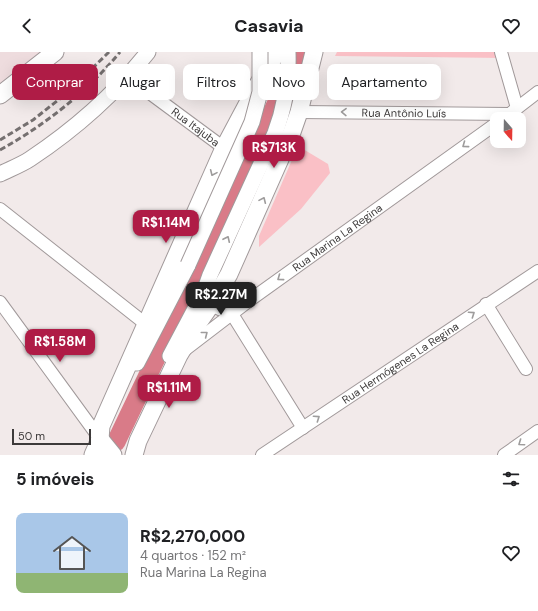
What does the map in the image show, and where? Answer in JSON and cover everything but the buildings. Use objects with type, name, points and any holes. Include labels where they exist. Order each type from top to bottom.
[{"type":"main road","points":[[0,95],[55,52]]},
{"type":"main road","points":[[104,450],[101,426],[147,325],[224,148],[277,52]]},
{"type":"main road","points":[[133,455],[183,343],[199,322],[208,297],[230,274],[300,112],[314,52]]},
{"type":"main road","points":[[208,297],[219,306],[228,309],[248,300],[236,291],[230,274]]},
{"type":"street","points":[[138,64],[148,52]]},
{"type":"street","points":[[104,450],[131,375],[188,265],[252,122],[260,92],[260,52]]},
{"type":"street","points":[[208,297],[210,274],[275,133],[282,114],[286,92],[288,52]]},
{"type":"street","points":[[501,52],[510,112]]},
{"type":"street","points":[[513,112],[538,92]]},
{"type":"street","points":[[0,174],[29,159],[59,138],[88,115],[106,98]]},
{"type":"street","name":"Rua Itajuba","points":[[159,100],[224,148]]},
{"type":"street","name":"Rua Antônio Luís","points":[[300,112],[490,114]]},
{"type":"street","name":"Rua Marina La Regina","points":[[183,343],[232,314],[248,300],[490,128]]},
{"type":"street","points":[[0,209],[147,325]]},
{"type":"street","name":"Rua Hermógenes La Regina","points":[[262,455],[486,304],[538,271]]},
{"type":"street","points":[[0,302],[104,450]]},
{"type":"street","points":[[486,304],[526,369]]},
{"type":"street","points":[[232,314],[303,428]]},
{"type":"street","points":[[133,455],[131,442],[135,430],[155,386],[183,343]]},
{"type":"street","points":[[504,455],[538,432]]},
{"type":"shaded area","points":[[0,52],[46,52],[30,64],[12,64],[12,78],[0,87]]},
{"type":"shaded area","points":[[337,52],[501,52],[503,58],[335,56]]},
{"type":"shaded area","points":[[298,146],[328,164],[330,173],[301,209],[259,247],[259,236]]},
{"type":"waterway","points":[[116,442],[238,187],[300,52]]},
{"type":"railway","points":[[0,140],[33,120],[67,93],[109,52]]},
{"type":"railway","points":[[0,150],[33,130],[64,107],[94,81],[120,52]]}]
